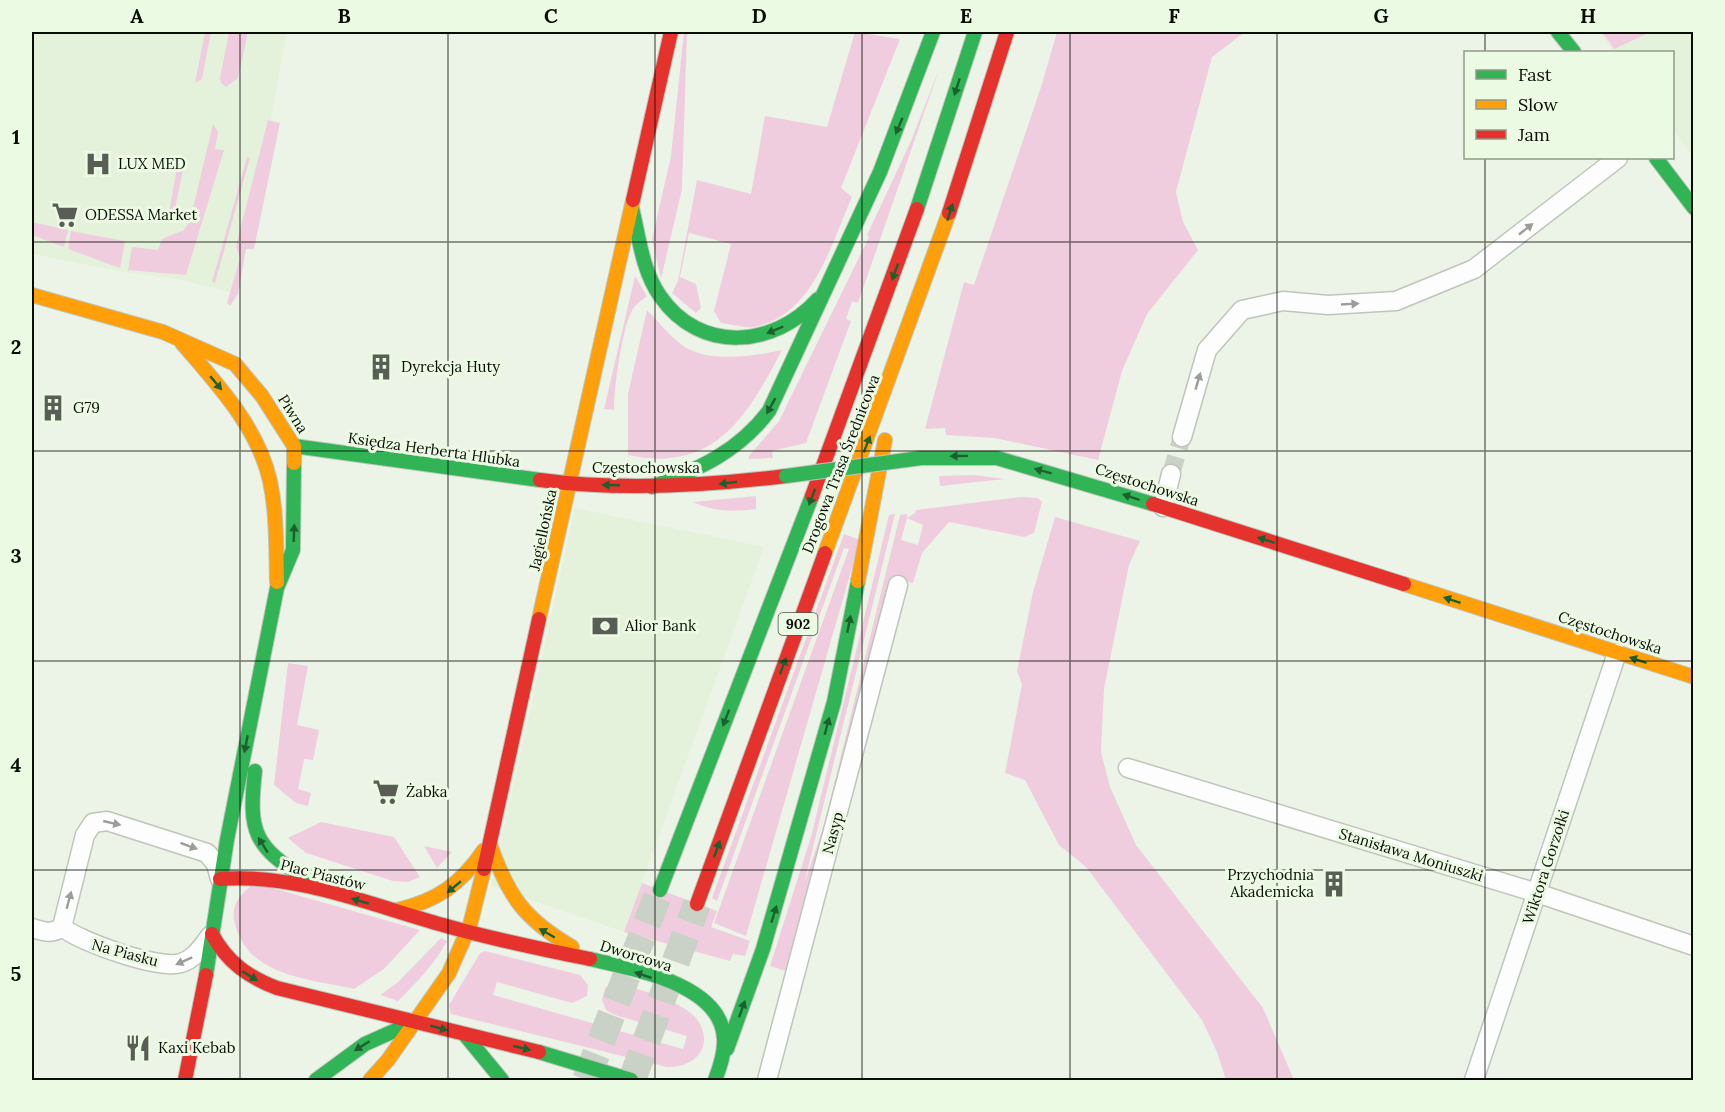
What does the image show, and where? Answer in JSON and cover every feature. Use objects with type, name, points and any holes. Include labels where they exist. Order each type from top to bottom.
[{"type":"main road","name":"Jagiellońska","points":[[370,1080],[389,1061],[448,975],[469,932],[477,909],[489,842],[671,32]]},
{"type":"main road","points":[[652,487],[719,460],[754,433],[783,384],[880,172],[906,109],[933,32]]},
{"type":"main road","name":"Drogowa Trasa Średnicowa","points":[[660,891],[837,432],[912,224],[975,32]]},
{"type":"main road","name":"Drogowa Trasa Średnicowa","points":[[697,904],[797,626],[903,347],[947,220],[1007,32]]},
{"type":"main road","points":[[1558,32],[1573,51]]},
{"type":"main road","points":[[1657,159],[1694,208]]},
{"type":"main road","points":[[632,208],[651,279],[672,311],[689,324],[717,336],[750,338],[774,332],[798,319],[822,296]]},
{"type":"main road","name":"Piwna","points":[[32,295],[178,338],[235,364],[262,396],[294,447],[293,550],[277,588],[220,879]]},
{"type":"main road","name":"Piwna","points":[[178,338],[239,412],[257,441],[274,502],[277,588]]},
{"type":"main road","points":[[715,1080],[763,948],[834,702],[903,347]]},
{"type":"main road","name":"Księdza Herberta Hlubka","points":[[294,447],[570,484]]},
{"type":"main road","name":"Częstochowska","points":[[570,484],[704,486],[921,458],[968,456],[997,458],[1162,507],[1694,677]]},
{"type":"main road","points":[[262,666],[262,727],[252,792],[252,818],[258,840],[272,859],[326,891]]},
{"type":"main road","points":[[394,911],[431,902],[446,894],[472,869],[489,842]]},
{"type":"main road","points":[[489,842],[504,885],[518,907],[539,929],[599,961]]},
{"type":"main road","name":"Plac Piastów","points":[[220,879],[242,876],[268,878],[326,891],[469,932]]},
{"type":"main road","points":[[185,1080],[220,879]]},
{"type":"main road","name":"Dworcowa","points":[[469,932],[599,961],[696,994],[715,1012],[727,1049]]},
{"type":"main road","points":[[212,934],[226,957],[249,978],[277,988],[528,1049],[631,1080]]},
{"type":"main road","points":[[316,1080],[365,1044],[414,1022]]},
{"type":"main road","points":[[465,1035],[502,1080]]},
{"type":"street","points":[[1182,437],[1207,350],[1242,310],[1283,301],[1328,305],[1396,301],[1406,297],[1474,269],[1617,159]]},
{"type":"street","points":[[1162,507],[1171,474]]},
{"type":"street","name":"Nasyp","points":[[767,1080],[898,585]]},
{"type":"street","name":"Wiktora Gorzołki","points":[[1474,1080],[1617,653]]},
{"type":"street","name":"Stanisława Moniuszki","points":[[1128,768],[1537,893],[1694,946]]},
{"type":"street","points":[[32,928],[56,932],[62,927],[85,835],[93,823],[107,821],[192,846],[213,859],[220,879]]},
{"type":"street","name":"Na Piasku","points":[[62,927],[88,944],[173,965],[195,955],[212,934]]},
{"type":"shaded area","points":[[32,32],[287,32],[238,294],[182,280],[124,272],[32,254]]},
{"type":"shaded area","points":[[205,32],[211,32],[202,79],[195,83]]},
{"type":"shaded area","points":[[229,32],[248,32],[238,78],[226,87],[221,83],[220,78]]},
{"type":"shaded area","points":[[684,32],[687,32],[682,189],[661,279],[652,239],[671,156]]},
{"type":"shaded area","points":[[855,32],[900,39],[841,188],[852,197],[817,276],[791,309],[774,320],[753,327],[721,323],[714,311],[731,244],[689,233],[680,277],[696,284],[701,308],[696,313],[672,293],[678,281],[697,180],[751,194],[765,116],[827,127]]},
{"type":"shaded area","points":[[1057,32],[1245,32],[1212,57],[1176,192],[1183,222],[1198,250],[1147,314],[1122,371],[1098,460],[995,438],[946,435],[945,428],[925,429],[964,282],[974,285],[1041,87]]},
{"type":"shaded area","points":[[1599,32],[1693,32],[1693,157],[1674,130],[1674,51],[1613,51]]},
{"type":"shaded area","points":[[1602,32],[1651,32],[1614,49]]},
{"type":"shaded area","points":[[940,67],[858,303],[852,301],[846,319],[851,321],[806,443],[772,451],[773,458],[749,459],[749,456],[779,421],[869,237],[867,235],[911,141]]},
{"type":"shaded area","points":[[268,120],[280,123],[254,249],[246,249],[238,294],[230,306],[227,303],[240,258],[236,246]]},
{"type":"shaded area","points":[[213,124],[218,132],[215,149],[224,150],[186,275],[128,270],[132,247],[158,250],[162,239],[184,230],[190,221]]},
{"type":"shaded area","points":[[247,157],[250,158],[215,283],[212,282]]},
{"type":"shaded area","points":[[178,161],[185,161],[175,208],[169,213]]},
{"type":"shaded area","points":[[32,222],[68,230],[64,247],[32,235]]},
{"type":"shaded area","points":[[71,231],[125,241],[120,268],[68,249]]},
{"type":"shaded area","points":[[635,276],[647,296],[633,309],[625,329],[615,387],[614,410],[604,409]]},
{"type":"shaded area","points":[[647,310],[675,339],[695,352],[732,357],[782,350],[756,397],[741,417],[706,448],[684,456],[658,459],[628,455],[628,394]]},
{"type":"shaded area","points":[[974,475],[1005,479],[940,486],[939,476]]},
{"type":"shaded area","points":[[756,496],[756,509],[748,510],[717,509],[693,502]]},
{"type":"shaded area","points":[[1021,497],[1038,498],[1042,502],[1034,533],[1024,537],[949,522],[922,553],[913,583],[891,578],[786,971],[770,966],[811,837],[889,515],[895,514],[804,884],[824,825],[900,515],[907,514],[907,518],[916,510]],"holes":[[[907,518],[923,525],[918,545],[901,540]]]},
{"type":"shaded area","points":[[575,508],[764,547],[624,932],[491,886]]},
{"type":"shaded area","points":[[1055,517],[1140,541],[1129,565],[1104,689],[1101,752],[1110,787],[1136,845],[1263,1008],[1294,1080],[1226,1080],[1217,1052],[1202,1020],[1086,867],[1059,845],[1025,780],[1005,773],[1022,684],[1017,671],[1033,592]]},
{"type":"shaded area","points":[[844,534],[860,540],[746,936],[714,923],[849,549],[844,548],[717,901],[712,898]]},
{"type":"shaded area","points":[[288,663],[308,666],[297,725],[319,730],[313,760],[304,759],[298,789],[311,793],[308,806],[296,803],[274,785]]},
{"type":"shaded area","points":[[321,822],[394,837],[420,877],[408,882],[393,881],[306,853],[288,838]]},
{"type":"shaded area","points":[[424,846],[452,852],[437,868]]},
{"type":"shaded area","points":[[642,883],[717,911],[711,927],[750,941],[745,956],[733,954],[730,961],[624,932]]},
{"type":"shaded area","points":[[253,885],[262,885],[420,930],[384,969],[354,989],[300,978],[267,965],[253,955],[242,942],[235,924],[234,912],[240,897]]},
{"type":"shaded area","points":[[441,938],[447,941],[437,958],[398,1001],[380,995],[397,983]]},
{"type":"shaded area","points":[[485,951],[580,975],[588,985],[587,996],[572,1003],[497,982],[493,995],[683,1049],[687,1036],[615,1015],[606,1010],[602,1000],[605,988],[614,986],[638,989],[679,1005],[696,1018],[704,1037],[700,1053],[687,1064],[667,1067],[451,1014],[449,1005],[480,953]]},
{"type":"tunnel","points":[[1171,474],[1182,437]]},
{"type":"tunnel","points":[[586,1080],[660,890]]},
{"type":"tunnel","points":[[632,1080],[697,904]]},
{"type":"traffic: fast","points":[[652,487],[716,458],[744,438],[769,411],[880,172],[933,32]]},
{"type":"traffic: fast","points":[[917,209],[975,32]]},
{"type":"traffic: fast","points":[[1558,32],[1573,51]]},
{"type":"traffic: fast","points":[[1657,159],[1694,208]]},
{"type":"traffic: fast","points":[[632,208],[642,253],[654,286],[676,315],[695,328],[716,335],[738,338],[759,335],[780,327],[800,315],[818,299]]},
{"type":"traffic: fast","points":[[294,446],[540,480]]},
{"type":"traffic: fast","points":[[921,458],[997,458],[1153,504]]},
{"type":"traffic: fast","points":[[786,476],[921,458]]},
{"type":"traffic: fast","points":[[206,975],[227,840],[277,588],[293,550],[294,463]]},
{"type":"traffic: fast","points":[[660,890],[812,496]]},
{"type":"traffic: fast","points":[[727,1049],[763,949],[834,702],[858,581]]},
{"type":"traffic: fast","points":[[255,771],[253,809],[258,836],[265,847],[276,857],[307,880]]},
{"type":"traffic: fast","points":[[590,959],[651,974],[672,982],[692,992],[708,1005],[719,1020],[724,1039],[723,1055],[715,1080]]},
{"type":"traffic: fast","points":[[316,1080],[365,1044],[414,1022]]},
{"type":"traffic: fast","points":[[465,1035],[502,1080]]},
{"type":"traffic: fast","points":[[539,1052],[631,1080]]},
{"type":"traffic: slow","points":[[539,619],[633,200]]},
{"type":"traffic: slow","points":[[825,553],[949,213]]},
{"type":"traffic: slow","points":[[32,295],[163,332],[235,364],[262,396],[294,446],[294,463]]},
{"type":"traffic: slow","points":[[182,343],[235,407],[256,442],[264,461],[274,506],[277,582]]},
{"type":"traffic: slow","points":[[858,581],[885,440]]},
{"type":"traffic: slow","points":[[1404,584],[1694,677]]},
{"type":"traffic: slow","points":[[490,844],[504,878],[520,904],[541,926],[572,947]]},
{"type":"traffic: slow","points":[[397,910],[424,902],[447,889],[457,882],[484,850]]},
{"type":"traffic: slow","points":[[370,1080],[388,1060],[449,973],[470,925],[484,869]]},
{"type":"traffic: jam","points":[[633,200],[671,32]]},
{"type":"traffic: jam","points":[[949,213],[1007,32]]},
{"type":"traffic: jam","points":[[812,496],[917,209]]},
{"type":"traffic: jam","points":[[540,480],[601,485],[663,486],[786,476]]},
{"type":"traffic: jam","points":[[1153,504],[1404,584]]},
{"type":"traffic: jam","points":[[697,904],[825,553]]},
{"type":"traffic: jam","points":[[484,869],[539,619]]},
{"type":"traffic: jam","points":[[220,879],[248,878],[277,881],[333,892],[479,935],[590,959]]},
{"type":"traffic: jam","points":[[212,934],[224,953],[239,967],[277,988],[539,1052]]},
{"type":"traffic: jam","points":[[185,1080],[206,975]]},
{"type":"place","name":"LUX MED","points":[[98,164]]},
{"type":"place","name":"ODESSA Market","points":[[65,215]]},
{"type":"place","name":"Dyrekcja Huty","points":[[381,367]]},
{"type":"place","name":"G79","points":[[53,408]]},
{"type":"place","name":"Alior Bank","points":[[605,626]]},
{"type":"place","name":"Żabka","points":[[386,792]]},
{"type":"place","name":"Przychodnia Akademicka","points":[[1334,884]]},
{"type":"place","name":"Kaxi Kebab","points":[[138,1048]]}]
